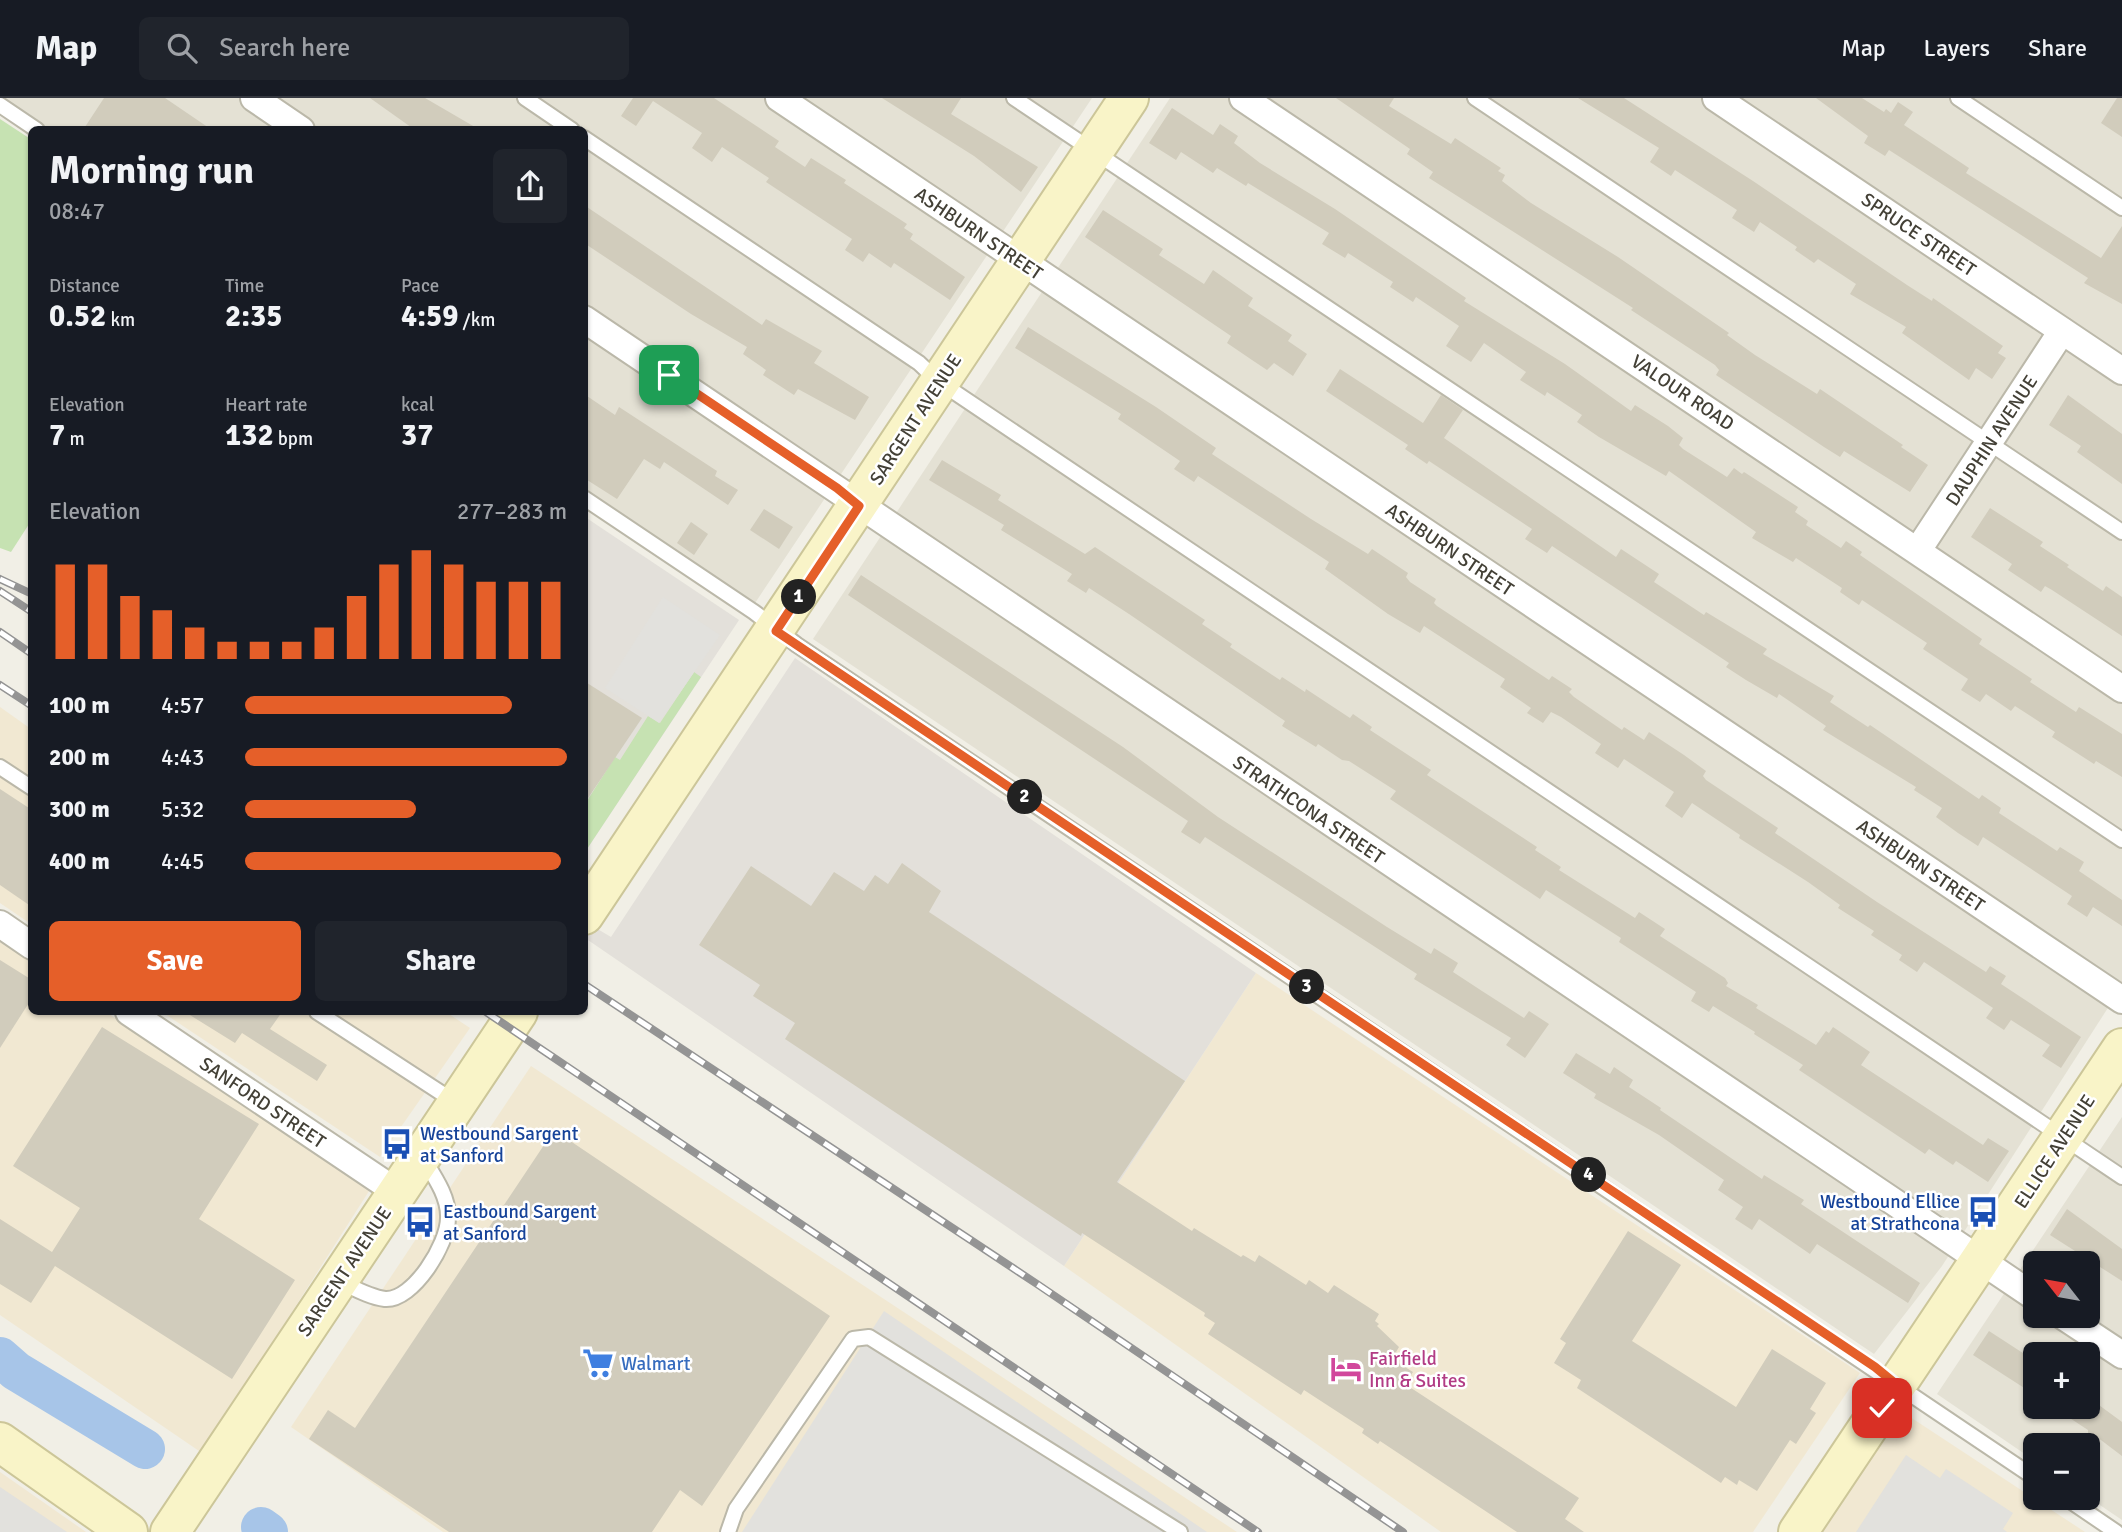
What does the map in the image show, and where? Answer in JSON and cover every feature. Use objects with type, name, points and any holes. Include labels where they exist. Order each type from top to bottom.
[{"type":"main road","name":"SARGENT AVENUE","points":[[588,909],[1129,98]]},
{"type":"main road","name":"SARGENT AVENUE","points":[[170,1532],[516,1015]]},
{"type":"main road","name":"ELLICE AVENUE","points":[[1798,1532],[2122,1048]]},
{"type":"main road","points":[[0,1442],[128,1532]]},
{"type":"street","points":[[254,98],[295,126]]},
{"type":"street","name":"ASHBURN STREET","points":[[779,98],[2122,999]]},
{"type":"street","name":"VALOUR ROAD","points":[[1243,98],[2122,689]]},
{"type":"street","name":"SPRUCE STREET","points":[[1716,98],[2122,371]]},
{"type":"street","name":"STRATHCONA STREET","points":[[588,322],[2023,1289]]},
{"type":"street","name":"DAUPHIN AVENUE","points":[[1919,550],[2062,331]]},
{"type":"street","points":[[0,924],[28,943]]},
{"type":"street","name":"SANFORD STREET","points":[[133,1015],[397,1192]]},
{"type":"street","points":[[2081,1328],[2122,1355]]},
{"type":"lane","points":[[525,98],[566,126]]},
{"type":"lane","points":[[1014,98],[2122,840]]},
{"type":"lane","points":[[1475,98],[2122,532]]},
{"type":"lane","points":[[1959,98],[2122,208]]},
{"type":"lane","points":[[0,105],[31,126]]},
{"type":"lane","points":[[588,141],[919,363],[938,381],[2122,1177]]},
{"type":"lane","points":[[588,501],[754,612],[776,631],[2023,1470]]},
{"type":"lane","points":[[0,767],[28,785]]},
{"type":"lane","points":[[322,1015],[456,1103]]},
{"type":"lane","points":[[338,1280],[367,1295],[388,1299],[412,1288],[442,1245],[449,1217],[440,1185],[421,1155]]},
{"type":"lane","points":[[728,1532],[736,1509],[853,1339],[869,1337],[1180,1532]]},
{"type":"lane","points":[[2084,1510],[2116,1532]]},
{"type":"shaded area","points":[[3,98],[1092,98],[755,603],[588,490],[588,126],[45,126]]},
{"type":"shaded area","points":[[1170,98],[2122,98],[2122,986],[1942,1266],[1874,1354],[813,639]]},
{"type":"shaded area","points":[[588,519],[739,620],[588,847]]},
{"type":"shaded area","points":[[663,597],[720,635],[659,723],[605,688]]},
{"type":"shaded area","points":[[795,658],[1256,973],[1064,1266],[588,940],[588,923],[611,937]]},
{"type":"shaded area","points":[[0,707],[28,727],[28,922],[0,903]]},
{"type":"shaded area","points":[[0,941],[28,960],[28,1015],[111,1015],[371,1188],[202,1453],[0,1315]]},
{"type":"shaded area","points":[[1256,973],[1860,1373],[1753,1532],[1441,1532],[1064,1266]]},
{"type":"shaded area","points":[[167,1015],[450,1015],[470,1028],[380,1157]]},
{"type":"shaded area","points":[[531,1066],[1237,1532],[443,1532],[291,1427]]},
{"type":"shaded area","points":[[2122,1117],[2122,1520],[2100,1505],[2100,1433],[2023,1433],[2023,1453],[1937,1394],[2023,1265],[2023,1328],[2100,1328],[2100,1251],[2033,1251]]},
{"type":"shaded area","points":[[884,1311],[1207,1532],[742,1532]]},
{"type":"shaded area","points":[[1901,1411],[2023,1491],[2023,1510],[2052,1510],[2085,1532],[1821,1532]]},
{"type":"shaded area","points":[[1906,1455],[1940,1478],[1946,1469],[2013,1513],[2003,1529],[2007,1532],[1856,1532]]},
{"type":"shaded area","points":[[0,1472],[86,1532],[0,1532]]},
{"type":"shaded area","points":[[0,1487],[67,1532],[0,1532]]},
{"type":"green space","points":[[0,119],[28,137],[28,526],[11,552],[0,548]]},
{"type":"green space","points":[[694,672],[701,677],[588,847],[588,799],[615,757],[620,760],[648,716],[660,723]]},
{"type":"building","points":[[104,98],[165,98],[206,126],[86,126]]},
{"type":"building","points":[[370,98],[425,98],[473,126],[409,126]]},
{"type":"building","points":[[633,98],[714,98],[779,141],[775,147],[805,167],[811,158],[846,180],[844,183],[907,224],[904,228],[913,234],[910,239],[965,277],[950,300],[894,263],[891,268],[869,253],[863,262],[845,250],[852,239],[766,182],[769,178],[722,147],[712,162],[692,148],[702,133],[653,101],[636,126],[621,116]]},
{"type":"building","points":[[882,98],[961,98],[951,114],[1038,167],[1021,192],[974,156]]},
{"type":"building","points":[[1336,98],[1394,98],[1389,106],[1451,144],[1455,138],[1501,168],[1498,171],[1505,175],[1502,181],[1531,203],[1618,257],[1729,333],[1727,335],[1755,355],[1817,394],[1820,389],[1928,465],[1910,492],[1844,451],[1840,457],[1716,375],[1719,370],[1715,365],[1631,310],[1633,308],[1429,178],[1433,172],[1407,154],[1410,149]]},
{"type":"building","points":[[1578,98],[1624,98],[1907,285],[1932,301],[1933,298],[2003,346],[1998,353],[2006,358],[1992,379],[1976,368],[1969,380],[1902,333],[1906,327],[1850,294],[1856,284],[1818,259],[1814,263],[1795,250],[1797,247],[1760,222],[1754,232],[1732,218],[1737,210],[1675,170],[1671,176],[1650,162],[1659,148]]},
{"type":"building","points":[[1816,98],[1862,98],[1884,112],[1886,109],[1891,113],[1898,102],[1913,112],[1904,125],[1969,168],[1966,173],[2101,258],[2122,226],[2122,304],[2084,283],[2088,278],[1889,150],[1885,156],[1864,143],[1868,136]]},
{"type":"building","points":[[2117,98],[2122,98],[2122,137],[2101,123]]},
{"type":"building","points":[[1172,108],[1213,135],[1220,124],[1238,136],[1234,143],[1260,163],[1335,209],[1466,298],[1464,301],[1565,364],[1631,411],[1635,405],[1668,426],[1683,438],[1679,445],[1683,449],[1727,477],[1734,468],[1742,474],[1744,472],[1798,507],[1795,512],[1808,521],[1806,525],[1841,548],[1846,541],[1862,552],[1860,555],[1982,639],[1979,644],[2032,679],[2030,682],[2076,712],[2079,707],[2122,734],[2122,777],[2096,761],[2094,764],[2052,737],[2055,732],[2015,706],[2011,711],[1986,694],[1980,702],[1961,690],[1968,679],[1923,649],[1927,643],[1862,600],[1859,605],[1840,592],[1842,588],[1796,558],[1793,562],[1752,538],[1756,532],[1669,471],[1666,476],[1599,437],[1577,422],[1582,415],[1547,392],[1545,396],[1520,380],[1526,372],[1484,343],[1471,362],[1446,346],[1459,326],[1416,297],[1413,302],[1390,287],[1393,282],[1348,253],[1345,258],[1322,244],[1329,233],[1248,183],[1246,186],[1217,168],[1213,173],[1181,152],[1176,160],[1149,143]]},
{"type":"building","points":[[588,208],[762,325],[766,319],[822,351],[814,363],[869,397],[855,420],[798,389],[794,395],[763,375],[766,370],[743,354],[747,347],[691,314],[588,246]]},
{"type":"building","points":[[1103,210],[1163,249],[1159,255],[1204,284],[1213,270],[1253,298],[1248,306],[1292,335],[1288,341],[1307,354],[1293,376],[1274,363],[1267,370],[1252,360],[1227,343],[1231,336],[1085,237]]},
{"type":"building","points":[[1028,327],[1156,407],[1216,448],[1212,454],[1311,519],[1368,554],[1372,549],[1408,573],[1406,577],[1410,582],[1436,599],[1434,603],[1437,606],[1549,680],[1552,676],[1572,689],[1569,692],[1574,697],[1622,730],[1624,727],[1644,740],[1649,732],[1684,755],[1706,771],[1703,776],[1706,780],[1778,828],[1775,833],[1877,902],[1986,972],[1990,966],[2006,976],[2001,984],[2081,1037],[2061,1068],[2042,1056],[2050,1045],[2011,1020],[2004,1030],[1986,1018],[1993,1008],[1924,962],[1917,972],[1899,960],[1902,955],[1871,935],[1874,931],[1838,908],[1840,905],[1808,882],[1739,838],[1740,835],[1692,803],[1682,818],[1665,806],[1674,792],[1624,759],[1618,768],[1595,753],[1601,744],[1561,717],[1551,712],[1543,723],[1527,713],[1531,708],[1500,687],[1505,679],[1424,626],[1420,633],[1388,614],[1325,569],[1329,562],[1198,476],[1194,482],[1174,469],[1180,461],[1118,419],[1121,414],[1015,348]]},
{"type":"building","points":[[1340,369],[1423,423],[1441,395],[1463,410],[1444,438],[1616,557],[1621,549],[1659,574],[1654,582],[1704,615],[1706,612],[1767,649],[1763,654],[1834,696],[1830,702],[1868,727],[1870,725],[1979,799],[1982,795],[2001,808],[1999,813],[2057,851],[2060,847],[2084,862],[2079,871],[2122,900],[2122,926],[2093,907],[2087,917],[2067,904],[2072,896],[1983,837],[1978,846],[1958,833],[1936,817],[1942,808],[1914,790],[1916,787],[1823,730],[1826,726],[1779,694],[1777,698],[1726,667],[1729,663],[1552,546],[1547,553],[1525,539],[1532,529],[1429,461],[1427,464],[1405,449],[1408,445],[1326,391]]},
{"type":"building","points":[[2068,395],[2122,434],[2122,484],[2077,452],[2081,446],[2049,425]]},
{"type":"building","points":[[588,397],[615,415],[619,407],[717,471],[715,476],[738,490],[728,505],[664,462],[660,469],[644,459],[617,499],[588,481]]},
{"type":"building","points":[[942,460],[1001,495],[998,500],[1085,554],[1095,547],[1205,620],[1202,624],[1232,644],[1230,647],[1280,680],[1282,677],[1305,692],[1306,689],[1350,718],[1353,714],[1372,727],[1370,730],[1431,770],[1427,775],[1537,847],[1535,850],[1561,867],[1559,870],[1635,918],[1639,912],[1665,929],[1660,936],[1725,978],[1728,983],[1726,986],[1758,1005],[1756,1008],[1816,1045],[1826,1031],[1829,1033],[1833,1027],[1870,1052],[1861,1065],[1983,1145],[1988,1138],[2009,1151],[1988,1182],[1956,1161],[1953,1165],[1929,1149],[1925,1154],[1799,1070],[1803,1065],[1754,1034],[1755,1032],[1713,1006],[1709,1012],[1691,1001],[1696,992],[1619,942],[1621,938],[1546,890],[1540,899],[1390,799],[1396,791],[1349,761],[1342,760],[1318,744],[1316,747],[1282,726],[1285,721],[1129,614],[1089,588],[1086,593],[1067,581],[1072,574],[1001,530],[1004,525],[929,480]]},
{"type":"building","points":[[1990,508],[2043,542],[2040,546],[2069,565],[2067,567],[2103,591],[2106,586],[2122,597],[2122,636],[2045,586],[2041,592],[2008,570],[2012,564],[1971,537]]},
{"type":"building","points":[[764,509],[793,527],[779,549],[750,530]]},
{"type":"building","points":[[691,522],[708,534],[694,555],[677,543]]},
{"type":"building","points":[[861,575],[1123,747],[1218,817],[1387,927],[1431,954],[1434,948],[1458,963],[1453,972],[1482,991],[1524,1018],[1529,1011],[1549,1024],[1525,1058],[1506,1045],[1511,1038],[1414,979],[1417,974],[1205,837],[1200,844],[1181,832],[1188,821],[848,595]]},
{"type":"building","points":[[588,684],[642,718],[588,798]]},
{"type":"building","points":[[0,789],[28,807],[28,904],[0,885]]},
{"type":"building","points":[[902,863],[941,891],[929,912],[1185,1081],[1117,1182],[1192,1231],[1194,1228],[1241,1257],[1243,1255],[1255,1262],[1259,1255],[1306,1285],[1309,1280],[1328,1293],[1334,1285],[1379,1314],[1375,1321],[1379,1324],[1377,1326],[1399,1347],[1392,1359],[1413,1372],[1405,1384],[1579,1498],[1565,1519],[1584,1532],[1517,1532],[1380,1441],[1378,1444],[1362,1433],[1364,1429],[1304,1390],[1301,1395],[1208,1334],[1215,1323],[1204,1316],[1205,1313],[1082,1233],[1081,1236],[785,1039],[795,1023],[753,996],[760,985],[699,945],[751,866],[811,906],[834,872],[864,891],[875,875],[888,884]]},
{"type":"building","points":[[0,960],[28,978],[28,1004],[0,1048]]},
{"type":"building","points":[[190,1015],[280,1015],[270,1029],[327,1065],[317,1081],[242,1033],[235,1043]]},
{"type":"building","points":[[102,1027],[259,1124],[199,1219],[295,1280],[232,1379],[55,1266],[31,1303],[0,1284],[0,1219],[52,1252],[80,1208],[13,1166]]},
{"type":"building","points":[[1576,1053],[1610,1074],[1614,1067],[1633,1080],[1629,1087],[1661,1108],[1660,1110],[1762,1179],[1764,1175],[1804,1200],[1801,1204],[1920,1283],[1908,1303],[1817,1244],[1810,1254],[1759,1219],[1752,1230],[1735,1219],[1743,1207],[1718,1190],[1724,1180],[1659,1135],[1594,1098],[1596,1094],[1563,1073]]},
{"type":"building","name":"Walmart","points":[[554,1130],[830,1316],[702,1506],[680,1490],[652,1532],[449,1532],[309,1439],[328,1410],[355,1428]]},
{"type":"building","points":[[2067,1209],[2122,1249],[2122,1281],[2100,1267],[2100,1251],[2075,1251],[2050,1235]]},
{"type":"building","points":[[1628,1231],[1681,1265],[1632,1341],[1736,1407],[1772,1349],[1826,1383],[1810,1409],[1816,1413],[1796,1444],[1790,1440],[1757,1491],[1739,1480],[1737,1485],[1725,1477],[1721,1483],[1577,1388],[1581,1380],[1554,1363],[1566,1343],[1560,1339]]},
{"type":"building","points":[[1989,1331],[2023,1353],[2023,1387],[1973,1355]]},
{"type":"building","points":[[2100,1406],[2122,1422],[2122,1456],[2100,1439],[2100,1433],[2088,1433],[2088,1430],[2071,1419],[2100,1419]]},
{"type":"waterway","points":[[0,1357],[16,1371],[145,1449]]},
{"type":"waterway","points":[[261,1527],[268,1532]]},
{"type":"railway","points":[[0,579],[28,592]]},
{"type":"railway","points":[[0,591],[28,609]]},
{"type":"railway","points":[[0,632],[28,651]]},
{"type":"railway","points":[[0,685],[28,703]]},
{"type":"railway","points":[[588,987],[1037,1284],[1403,1532]]},
{"type":"railway","points":[[490,1015],[1258,1532]]},
{"type":"place","name":"Westbound Sargent at Sanford","points":[[397,1144]]},
{"type":"place","name":"Westbound Ellice at Strathcona","points":[[1983,1212]]},
{"type":"place","name":"Eastbound Sargent at Sanford","points":[[420,1222]]},
{"type":"place","name":"Walmart","points":[[598,1363]]},
{"type":"place","name":"Fairfield Inn & Suites","points":[[1346,1369]]},
{"type":"route","points":[[669,375],[837,488],[859,506],[776,631],[1875,1367],[1897,1385],[1882,1408]]}]
